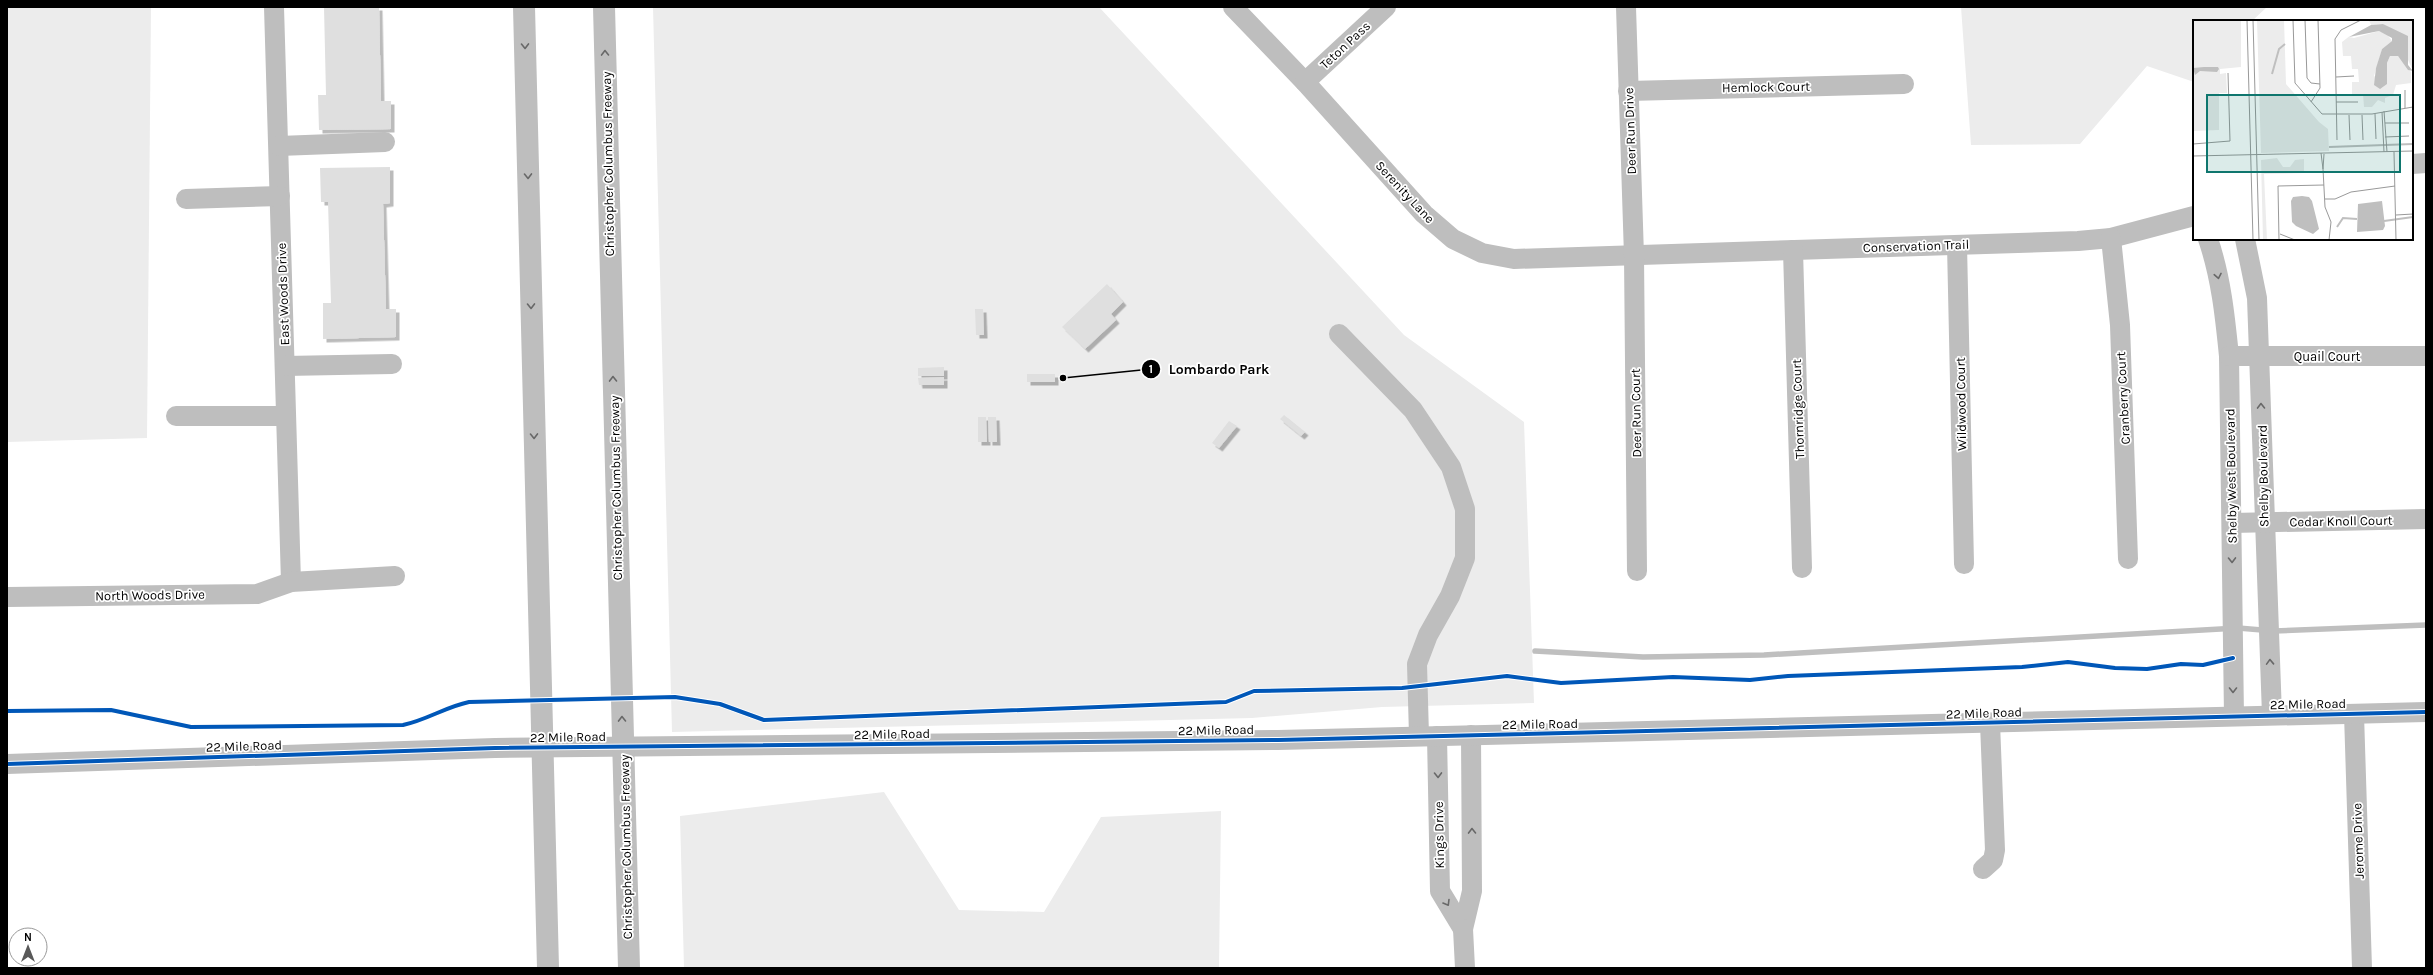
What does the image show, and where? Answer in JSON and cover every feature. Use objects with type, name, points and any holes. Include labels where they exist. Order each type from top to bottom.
[{"type":"highway","points":[[524,7],[548,968]]},
{"type":"highway","name":"Christopher Columbus Freeway","points":[[604,7],[629,968]]},
{"type":"street","name":"East Woods Drive","points":[[274,7],[291,582]]},
{"type":"street","name":"Serenity Lane","points":[[1233,7],[1305,82],[1424,214],[1453,239],[1482,253],[1514,259],[1634,256]]},
{"type":"street","name":"Teton Pass","points":[[1305,82],[1386,7]]},
{"type":"street","name":"Deer Run Drive","points":[[1626,7],[1634,256]]},
{"type":"street","name":"Hemlock Court","points":[[1628,91],[1904,84]]},
{"type":"street","points":[[279,146],[385,142]]},
{"type":"street","points":[[2413,164],[2426,163]]},
{"type":"street","points":[[186,199],[280,196]]},
{"type":"street","name":"Conservation Trail","points":[[1634,256],[2111,238],[2193,216]]},
{"type":"street","name":"Cranberry Court","points":[[2111,238],[2120,325],[2128,559]]},
{"type":"street","name":"Shelby West Boulevard","points":[[2208,240],[2215,261],[2222,296],[2229,356],[2234,716]]},
{"type":"street","name":"Shelby Boulevard","points":[[2245,240],[2257,298],[2272,715]]},
{"type":"street","name":"Wildwood Court","points":[[1957,244],[1964,564]]},
{"type":"street","name":"Thornridge Court","points":[[1793,250],[1802,568]]},
{"type":"street","name":"Deer Run Court","points":[[1634,256],[1637,571]]},
{"type":"street","name":"Kings Drive","points":[[1339,334],[1413,410],[1451,467],[1465,509],[1465,558],[1450,596],[1428,635],[1417,664],[1428,736],[1440,891],[1463,929]]},
{"type":"street","name":"Quail Court","points":[[2229,356],[2426,356]]},
{"type":"street","points":[[285,366],[392,364]]},
{"type":"street","points":[[176,416],[286,416]]},
{"type":"street","name":"Cedar Knoll Court","points":[[2232,523],[2426,519]]},
{"type":"street","name":"North Woods Drive","points":[[7,597],[257,594],[291,582],[395,576]]},
{"type":"street","name":"22 Mile Road","points":[[7,764],[495,748],[1428,736],[2426,712]]},
{"type":"street","name":"Jerome Drive","points":[[2354,714],[2362,968]]},
{"type":"street","points":[[1983,869],[1993,860],[1995,850],[1990,723]]},
{"type":"street","name":"Kings Drive","points":[[1465,968],[1463,929],[1472,891],[1471,735]]},
{"type":"shaded area","points":[[7,7],[151,7],[147,438],[7,442]]},
{"type":"shaded area","points":[[653,7],[1099,7],[1404,335],[1524,422],[1534,703],[1382,707],[1252,718],[672,732]]},
{"type":"shaded area","points":[[1961,7],[2267,7],[2253,20],[2193,20],[2193,82],[2147,66],[2080,144],[1971,145]]},
{"type":"shaded area","points":[[884,792],[959,910],[1044,912],[1101,817],[1221,811],[1219,968],[684,968],[680,816]]},
{"type":"building","points":[[324,7],[379,7],[381,101],[391,101],[391,129],[319,130],[318,95],[326,95]]},
{"type":"building","points":[[390,167],[390,203],[383,204],[386,309],[396,309],[396,337],[323,339],[323,303],[331,303],[328,202],[321,202],[320,168]]},
{"type":"building","points":[[1107,284],[1123,302],[1111,314],[1116,320],[1085,349],[1062,327]]},
{"type":"building","points":[[975,309],[983,309],[984,335],[976,335]]},
{"type":"building","points":[[944,367],[944,376],[918,376],[918,368]]},
{"type":"building","points":[[1027,374],[1055,374],[1055,382],[1027,382]]},
{"type":"building","points":[[944,377],[944,385],[919,385],[918,378]]},
{"type":"building","points":[[1284,415],[1305,432],[1301,436],[1280,419]]},
{"type":"building","points":[[978,417],[986,417],[987,442],[978,442]]},
{"type":"building","points":[[988,417],[996,417],[997,442],[989,442]]},
{"type":"building","points":[[1229,421],[1237,426],[1219,448],[1212,443]]},
{"type":"waterway","points":[[1535,651],[1643,657],[1764,655],[2238,628],[2274,631],[2426,625]]},
{"type":"cycle path","points":[[7,711],[111,710],[191,727],[403,725],[469,702],[675,697],[720,704],[764,720],[1226,702],[1254,691],[1402,688],[1507,676],[1561,683],[1673,677],[1750,680],[1788,676],[2022,667],[2068,662],[2115,668],[2147,669],[2181,664],[2203,665],[2233,658]]},
{"type":"cycle path","points":[[7,764],[495,748],[1278,740],[2426,712]]},
{"type":"place","name":"Lombardo Park","points":[[1063,378]]}]
